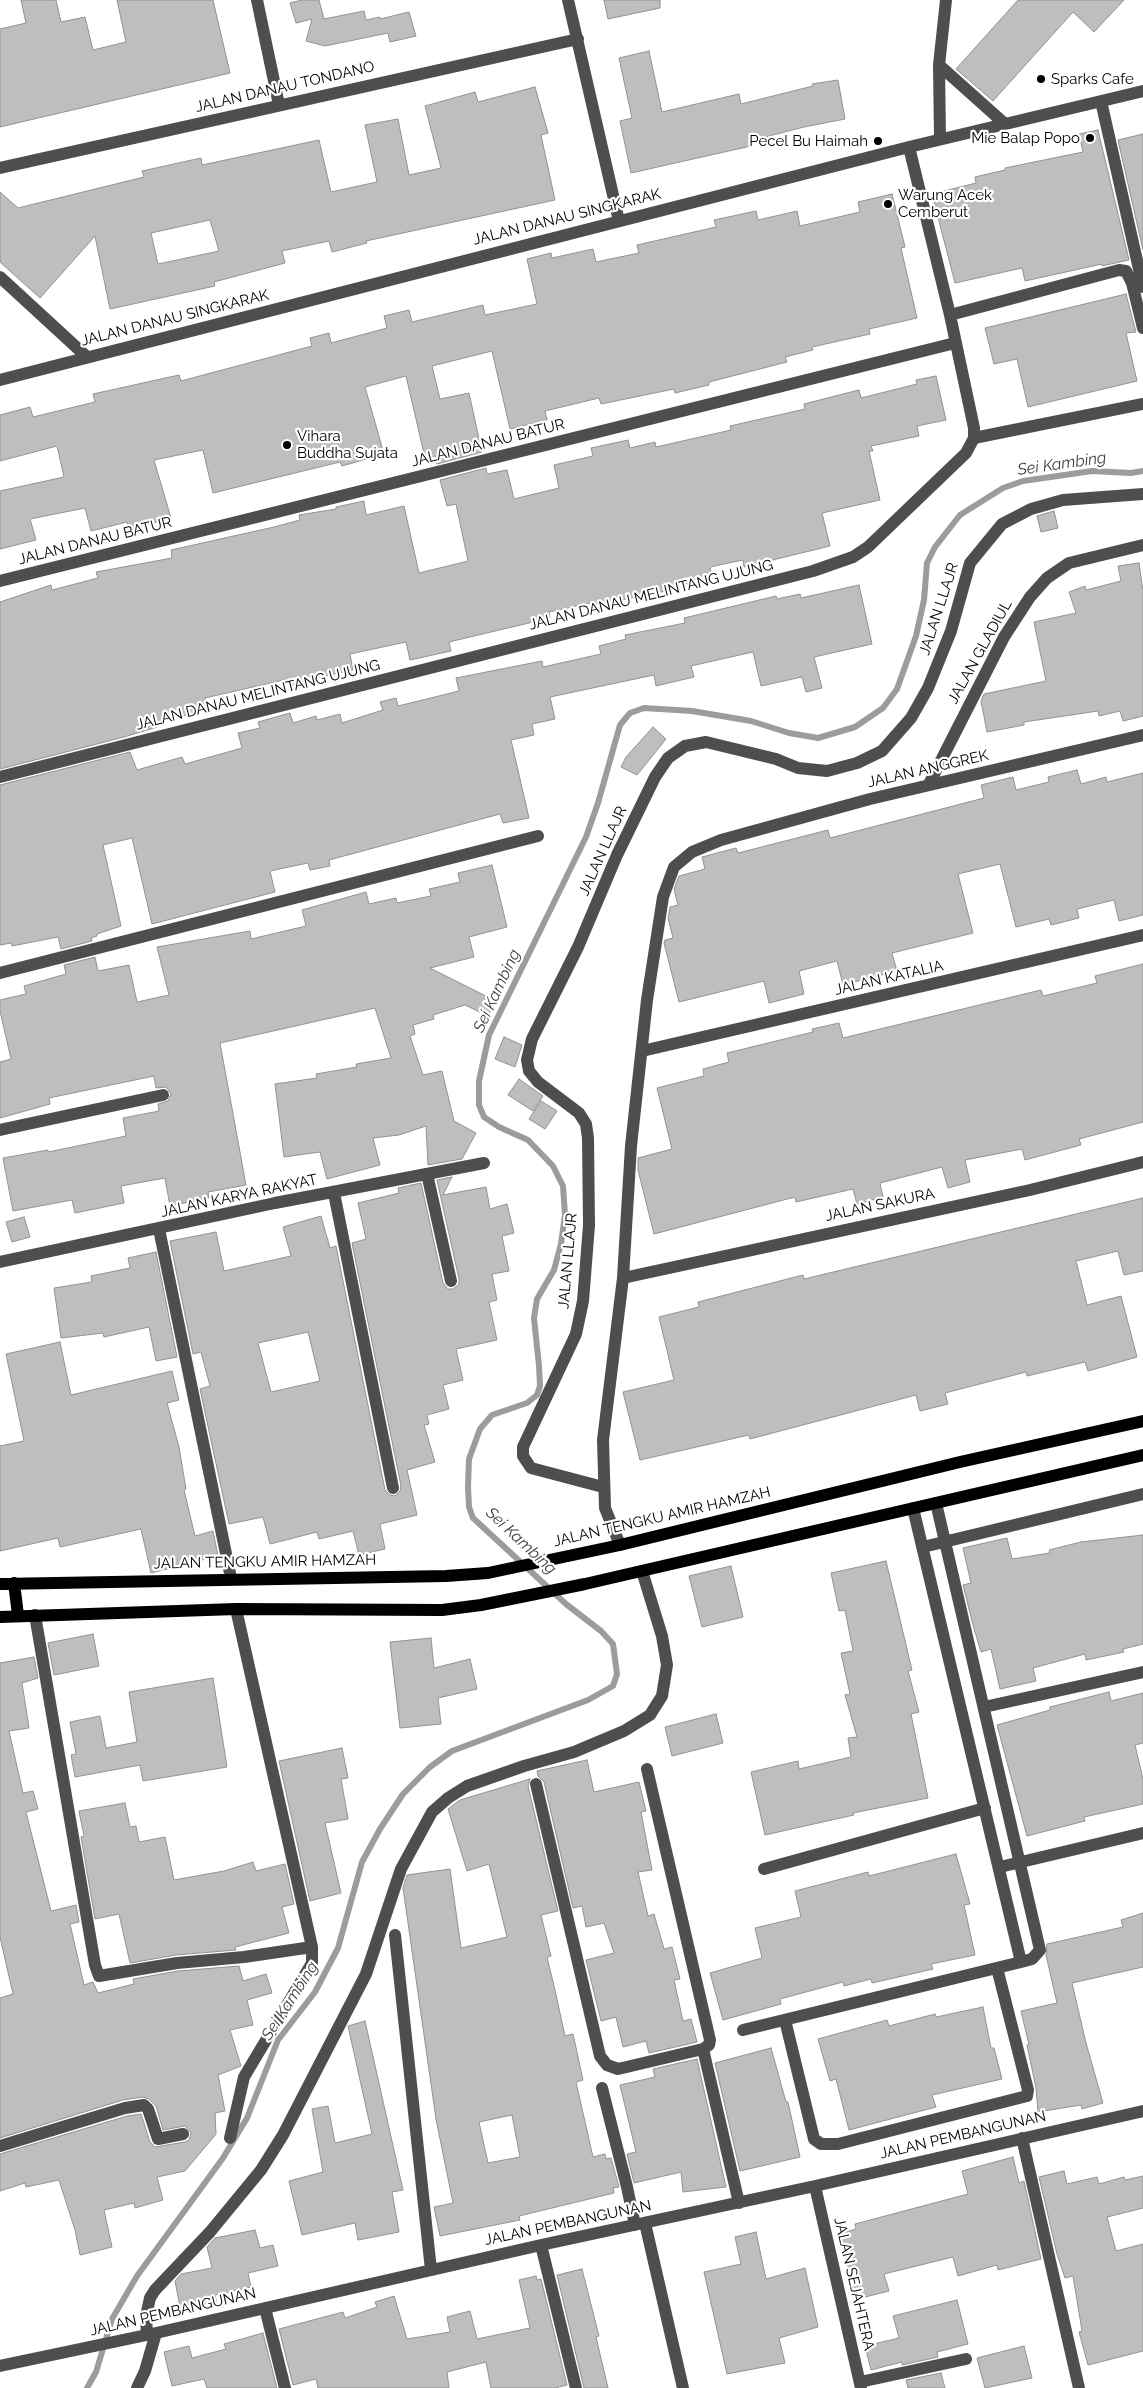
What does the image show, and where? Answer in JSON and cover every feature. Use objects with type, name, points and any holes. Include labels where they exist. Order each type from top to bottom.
[{"type":"main road","name":"JALAN TENGKU AMIR HAMZAH","points":[[0,1584],[231,1578],[446,1576],[488,1573],[620,1544],[960,1462],[1143,1421]]},
{"type":"main road","points":[[0,1617],[236,1609],[442,1610],[585,1584],[1143,1456]]},
{"type":"main road","points":[[14,1583],[18,1615]]},
{"type":"street","points":[[257,0],[279,105]]},
{"type":"street","points":[[568,0],[619,221]]},
{"type":"street","points":[[940,139],[939,64],[946,0]]},
{"type":"street","name":"JALAN DANAU TONDANO","points":[[0,168],[578,39]]},
{"type":"street","points":[[939,64],[1005,124]]},
{"type":"street","name":"JALAN DANAU SINGKARAK","points":[[0,380],[940,139],[1142,90]]},
{"type":"street","points":[[1101,101],[1143,288]]},
{"type":"street","points":[[909,147],[950,316],[974,428],[974,438],[1143,404]]},
{"type":"street","points":[[950,316],[1119,270],[1126,271],[1129,276],[1143,328]]},
{"type":"street","points":[[0,277],[87,357]]},
{"type":"street","name":"JALAN DANAU BATUR","points":[[0,581],[956,344]]},
{"type":"street","name":"JALAN DANAU MELINTANG UJUNG","points":[[0,777],[813,571],[852,557],[868,547],[966,453],[974,438]]},
{"type":"street","name":"JALAN LLAJR","points":[[603,1487],[531,1468],[523,1456],[523,1448],[576,1334],[583,1301],[589,1225],[588,1138],[586,1124],[579,1112],[538,1082],[529,1071],[527,1060],[532,1039],[578,947],[617,855],[655,778],[668,758],[685,746],[706,742],[760,755],[798,768],[827,771],[857,763],[882,751],[911,718],[928,688],[951,631],[970,563],[1002,524],[1031,508],[1063,500],[1143,494]]},
{"type":"street","name":"JALAN GLADIUL","points":[[929,784],[1004,637],[1030,597],[1047,578],[1069,563],[1143,545]]},
{"type":"street","name":"JALAN ANGGREK","points":[[620,1544],[605,1508],[603,1440],[623,1278],[631,1146],[647,1000],[663,897],[674,867],[692,852],[721,840],[929,784],[1143,736]]},
{"type":"street","points":[[0,973],[538,836]]},
{"type":"street","name":"JALAN KATALIA","points":[[642,1051],[1143,935]]},
{"type":"street","points":[[0,1130],[163,1095]]},
{"type":"street","name":"JALAN SAKURA","points":[[623,1278],[1030,1190],[1143,1162]]},
{"type":"street","name":"JALAN KARYA RAKYAT","points":[[0,1262],[275,1203],[484,1163]]},
{"type":"street","points":[[427,1174],[451,1281]]},
{"type":"street","points":[[334,1193],[393,1488]]},
{"type":"street","points":[[159,1229],[231,1578]]},
{"type":"street","points":[[923,1547],[1143,1494]]},
{"type":"street","points":[[744,2030],[1021,1962],[1032,1959],[1040,1950],[936,1503]]},
{"type":"street","points":[[913,1508],[1000,1867],[1021,1962]]},
{"type":"street","points":[[137,2388],[145,2371],[152,2334],[146,2316],[150,2298],[155,2290],[210,2232],[256,2177],[282,2135],[366,1974],[401,1869],[432,1812],[448,1798],[467,1786],[524,1766],[574,1752],[624,1731],[650,1715],[662,1696],[667,1665],[662,1636],[642,1571]]},
{"type":"street","points":[[230,2138],[244,2077],[312,1963],[312,1948],[236,1609]]},
{"type":"street","points":[[35,1615],[93,1955],[99,1976],[177,1963],[312,1948]]},
{"type":"street","points":[[984,1707],[1143,1672]]},
{"type":"street","points":[[536,1784],[600,2056],[607,2065],[618,2069],[704,2049],[709,2045],[710,2040],[647,1769]]},
{"type":"street","points":[[764,1869],[985,1808]]},
{"type":"street","points":[[1000,1867],[1143,1832]]},
{"type":"street","points":[[395,1935],[431,2270]]},
{"type":"street","points":[[785,2020],[814,2139],[821,2144],[838,2144],[1027,2096],[1028,2090],[997,1968]]},
{"type":"street","points":[[704,2049],[739,2202]]},
{"type":"street","points":[[602,2088],[683,2388]]},
{"type":"street","points":[[0,2146],[125,2108],[144,2105],[148,2109],[158,2139],[183,2134]]},
{"type":"street","name":"JALAN PEMBANGUNAN","points":[[0,2366],[152,2334],[1143,2111]]},
{"type":"street","points":[[1022,2138],[1079,2388]]},
{"type":"street","name":"JALAN SEJAHTERA","points":[[815,2186],[860,2385]]},
{"type":"street","points":[[541,2245],[576,2388]]},
{"type":"street","points":[[265,2308],[285,2388]]},
{"type":"street","points":[[860,2385],[966,2359]]},
{"type":"building","points":[[21,0],[56,0],[61,22],[85,17],[93,50],[126,42],[117,0],[213,0],[230,73],[0,127],[0,29],[26,23]]},
{"type":"building","points":[[302,0],[319,0],[324,19],[364,11],[366,20],[380,17],[380,19],[409,12],[416,36],[390,42],[388,33],[325,46],[306,41],[312,19],[296,23],[290,3]]},
{"type":"building","points":[[604,0],[660,0],[660,8],[608,19]]},
{"type":"building","points":[[1018,0],[1124,0],[1094,32],[1073,12],[993,101],[956,69]]},
{"type":"building","points":[[649,51],[662,112],[739,94],[741,104],[813,86],[812,84],[838,80],[845,119],[750,141],[751,146],[631,173],[620,121],[632,118],[619,58]]},
{"type":"building","points":[[535,87],[548,133],[541,135],[555,200],[366,241],[367,243],[332,252],[329,241],[282,251],[285,263],[214,282],[215,286],[110,309],[95,236],[40,298],[0,262],[0,192],[18,208],[144,177],[142,171],[201,158],[202,165],[319,140],[331,192],[377,182],[365,125],[398,119],[409,175],[441,168],[425,106],[475,92],[478,102]],"holes":[[[210,220],[219,251],[158,264],[151,233]]]},
{"type":"building","points":[[1098,130],[1129,260],[1025,281],[1022,268],[955,283],[932,194],[976,183],[975,177],[1005,170],[1005,168],[1083,152],[1079,134]]},
{"type":"building","points":[[1143,134],[1143,250],[1118,140]]},
{"type":"building","points":[[892,194],[905,247],[901,248],[917,318],[869,329],[870,334],[812,347],[813,350],[785,357],[787,362],[709,382],[709,385],[675,393],[674,389],[601,404],[599,398],[545,411],[547,420],[510,429],[492,351],[432,366],[440,399],[469,393],[482,452],[437,464],[435,456],[425,458],[406,376],[365,387],[384,454],[342,466],[340,462],[213,493],[203,450],[154,460],[171,518],[129,530],[127,522],[91,531],[85,508],[30,519],[36,540],[0,549],[0,491],[64,477],[57,446],[0,461],[0,415],[30,407],[33,417],[95,402],[93,394],[179,375],[181,381],[312,346],[310,338],[329,333],[331,343],[387,328],[384,316],[409,310],[412,322],[483,305],[485,315],[537,304],[527,259],[551,253],[552,258],[593,249],[596,262],[639,253],[637,245],[716,227],[714,220],[756,211],[758,220],[797,211],[800,226],[860,212],[858,202]]},
{"type":"building","points":[[1126,294],[1136,332],[1126,333],[1137,381],[1028,407],[1017,359],[994,364],[985,328]]},
{"type":"building","points":[[936,376],[946,420],[917,426],[919,436],[871,446],[873,451],[869,451],[880,500],[822,513],[830,546],[744,567],[743,560],[710,567],[712,578],[675,586],[676,589],[596,605],[595,602],[549,612],[550,618],[449,642],[451,651],[410,660],[406,642],[350,654],[353,670],[289,686],[288,679],[205,698],[208,710],[156,722],[157,727],[124,737],[0,769],[0,602],[51,585],[52,590],[98,578],[96,572],[172,558],[171,550],[274,527],[300,520],[299,515],[336,509],[336,507],[364,501],[366,515],[404,506],[419,573],[468,561],[456,504],[447,506],[440,480],[486,468],[487,474],[507,470],[514,499],[559,488],[554,465],[593,456],[591,448],[628,440],[630,448],[655,442],[656,447],[731,430],[730,426],[805,409],[804,404],[843,394],[859,390],[861,398],[917,384],[916,380]]},
{"type":"building","points":[[1054,511],[1058,528],[1041,532],[1037,516]]},
{"type":"building","points":[[1139,563],[1143,591],[1143,716],[1123,721],[1120,711],[1099,716],[1098,711],[1024,722],[1024,725],[987,732],[981,701],[984,694],[1046,681],[1034,622],[1076,613],[1069,592],[1085,586],[1086,590],[1121,581],[1118,566]]},
{"type":"building","points":[[859,585],[872,644],[814,657],[822,688],[806,692],[802,677],[761,686],[753,652],[691,666],[694,677],[656,686],[654,675],[550,697],[555,719],[532,724],[534,735],[511,740],[529,818],[503,823],[500,814],[329,860],[330,866],[310,870],[308,863],[270,871],[275,892],[152,924],[132,838],[103,845],[121,926],[97,934],[97,936],[91,938],[92,941],[61,949],[58,937],[12,946],[11,943],[0,945],[0,785],[130,752],[137,770],[182,757],[185,764],[242,748],[238,733],[260,728],[258,722],[290,713],[293,723],[316,716],[317,720],[340,714],[342,723],[383,710],[380,702],[396,698],[398,706],[459,691],[456,678],[542,661],[543,667],[601,654],[599,646],[626,639],[625,635],[685,623],[684,618],[776,596],[777,599],[800,594],[801,598]]},
{"type":"building","points":[[653,727],[666,739],[637,775],[621,767],[626,757]]},
{"type":"building","points":[[1077,770],[1081,784],[1106,777],[1107,782],[1143,773],[1143,915],[1119,921],[1114,900],[1077,909],[1079,918],[1051,925],[1049,919],[1016,927],[1000,864],[958,874],[973,933],[892,953],[897,971],[843,985],[837,961],[799,971],[804,994],[769,1003],[764,981],[679,1002],[664,943],[665,940],[673,938],[668,918],[670,907],[678,905],[674,889],[679,876],[705,869],[702,857],[736,848],[738,853],[828,830],[830,838],[984,798],[981,785],[1013,777],[1016,790],[1049,782],[1048,777]]},
{"type":"building","points":[[492,865],[507,927],[469,937],[474,957],[430,968],[496,1001],[488,1016],[465,1005],[433,1015],[434,1019],[413,1025],[415,1034],[410,1036],[423,1075],[442,1071],[454,1121],[476,1133],[462,1159],[428,1165],[426,1126],[399,1135],[373,1138],[380,1165],[327,1179],[320,1152],[284,1157],[275,1084],[317,1078],[316,1074],[357,1067],[356,1064],[391,1058],[375,1008],[220,1043],[246,1185],[208,1192],[209,1198],[170,1206],[165,1178],[121,1186],[124,1203],[75,1213],[72,1200],[13,1211],[3,1158],[48,1150],[48,1152],[126,1136],[123,1118],[159,1111],[158,1104],[168,1101],[171,1094],[166,1087],[156,1088],[154,1076],[49,1098],[50,1104],[0,1118],[0,1062],[11,1059],[0,1011],[0,1000],[26,994],[24,986],[66,974],[64,965],[95,957],[98,971],[129,965],[137,1002],[169,995],[157,947],[250,931],[251,939],[306,926],[302,910],[366,892],[369,904],[396,898],[397,903],[431,896],[429,889],[460,882],[458,873]]},
{"type":"building","points":[[1143,964],[1143,1122],[1079,1139],[1081,1145],[1025,1160],[1022,1149],[965,1160],[970,1182],[948,1188],[942,1167],[880,1183],[883,1197],[857,1204],[853,1189],[796,1202],[795,1197],[654,1234],[638,1170],[638,1158],[672,1149],[657,1088],[704,1076],[703,1069],[729,1062],[727,1053],[813,1032],[812,1029],[839,1023],[843,1038],[1041,990],[1043,996],[1097,983],[1095,976]]},
{"type":"building","points":[[504,1037],[522,1045],[515,1067],[495,1059]]},
{"type":"building","points":[[519,1079],[543,1096],[533,1111],[508,1095]]},
{"type":"building","points":[[541,1101],[557,1111],[545,1129],[529,1119]]},
{"type":"building","points":[[452,1177],[443,1195],[486,1187],[490,1209],[507,1204],[514,1233],[502,1236],[509,1271],[492,1274],[497,1300],[489,1302],[497,1340],[456,1349],[463,1380],[443,1385],[449,1409],[427,1415],[429,1424],[424,1425],[435,1462],[407,1470],[417,1515],[380,1524],[385,1549],[359,1555],[353,1531],[319,1539],[317,1532],[270,1544],[263,1517],[229,1524],[200,1389],[210,1386],[201,1352],[193,1354],[170,1241],[216,1232],[224,1271],[291,1256],[283,1227],[321,1216],[330,1248],[336,1246],[385,1490],[390,1495],[395,1496],[400,1491],[401,1486],[352,1243],[366,1239],[358,1203],[399,1193],[398,1188],[421,1183],[443,1283],[448,1289],[453,1289],[459,1284],[459,1279],[437,1180]],"holes":[[[308,1332],[320,1381],[271,1392],[258,1343]]]},
{"type":"building","points":[[1143,1198],[1143,1271],[1124,1275],[1118,1251],[1076,1261],[1087,1305],[1121,1296],[1137,1357],[1088,1371],[1085,1362],[1027,1376],[1026,1372],[945,1393],[948,1404],[920,1411],[916,1395],[750,1439],[749,1435],[640,1460],[623,1392],[674,1380],[659,1317],[699,1307],[698,1302],[803,1275],[804,1279]]},
{"type":"building","points":[[24,1217],[30,1237],[12,1242],[6,1222]]},
{"type":"building","points":[[156,1252],[177,1357],[156,1361],[149,1327],[104,1337],[103,1333],[61,1338],[54,1288],[92,1282],[91,1276],[130,1268],[128,1258]]},
{"type":"building","points":[[60,1342],[71,1395],[172,1371],[179,1400],[167,1403],[179,1447],[186,1489],[184,1490],[195,1536],[213,1531],[218,1556],[151,1573],[141,1529],[60,1547],[58,1538],[0,1551],[0,1446],[24,1441],[6,1354]]},
{"type":"building","points":[[1143,1535],[1143,1644],[1123,1649],[1124,1652],[1086,1660],[1085,1654],[1033,1668],[1036,1681],[1000,1689],[991,1649],[981,1652],[973,1625],[963,1585],[971,1583],[963,1548],[1007,1538],[1012,1559],[1050,1553],[1049,1550],[1081,1542]]},
{"type":"building","points":[[886,1561],[912,1670],[908,1671],[919,1712],[911,1714],[928,1798],[853,1813],[854,1815],[765,1835],[751,1772],[798,1761],[799,1769],[851,1757],[848,1738],[857,1737],[845,1695],[850,1694],[841,1653],[853,1651],[845,1610],[839,1611],[831,1573]]},
{"type":"building","points":[[731,1566],[743,1617],[702,1627],[689,1576]]},
{"type":"building","points":[[93,1634],[99,1666],[54,1675],[48,1643]]},
{"type":"building","points":[[431,1638],[434,1668],[470,1659],[477,1689],[438,1698],[441,1724],[400,1728],[390,1642]]},
{"type":"building","points":[[34,1657],[38,1678],[22,1683],[29,1728],[9,1731],[23,1793],[33,1791],[38,1809],[26,1812],[51,1911],[76,1905],[79,1922],[70,1924],[84,1985],[93,1982],[98,1993],[134,1984],[133,1979],[178,1971],[239,1966],[243,1981],[266,1974],[272,1993],[247,2000],[253,2025],[230,2030],[241,2066],[218,2075],[225,2111],[215,2113],[216,2134],[185,2171],[157,2177],[163,2200],[135,2208],[134,2203],[104,2210],[112,2247],[80,2255],[75,2230],[59,2180],[26,2187],[25,2183],[0,2191],[0,2154],[127,2116],[141,2114],[150,2142],[155,2147],[185,2142],[189,2140],[191,2133],[185,2126],[163,2130],[156,2106],[149,2099],[143,2097],[123,2100],[0,2138],[0,1998],[13,1994],[0,1937],[0,1663]]},
{"type":"building","points":[[213,1678],[227,1767],[143,1781],[140,1765],[75,1777],[71,1755],[76,1754],[70,1722],[100,1716],[106,1748],[137,1742],[129,1692]]},
{"type":"building","points":[[1109,1692],[1111,1701],[1143,1693],[1143,1743],[1135,1745],[1143,1779],[1143,1804],[1084,1817],[1085,1821],[1027,1836],[997,1725],[1050,1710],[1050,1707]]},
{"type":"building","points":[[716,1714],[723,1743],[672,1756],[665,1727]]},
{"type":"building","points":[[342,1748],[348,1778],[341,1779],[348,1819],[325,1823],[341,1893],[310,1901],[279,1761]]},
{"type":"building","points":[[587,1760],[594,1792],[639,1782],[646,1811],[641,1812],[652,1870],[638,1872],[648,1916],[654,1914],[664,1949],[672,1947],[680,1979],[674,1980],[683,2021],[691,2019],[697,2042],[649,2053],[646,2041],[623,2047],[616,2017],[601,2021],[586,1960],[614,1953],[604,1923],[586,1927],[582,1906],[573,1908],[544,1782],[538,1776],[537,1771]]},
{"type":"building","points":[[530,1779],[528,1786],[558,1911],[541,1915],[551,1956],[547,1957],[565,2036],[573,2034],[583,2080],[576,2082],[593,2157],[605,2154],[606,2159],[611,2158],[619,2187],[613,2188],[614,2193],[519,2216],[520,2220],[440,2236],[434,2207],[453,2203],[436,2119],[403,1888],[407,1875],[450,1869],[461,1948],[507,1937],[489,1864],[467,1871],[448,1809],[460,1800]],"holes":[[[512,2115],[520,2157],[488,2163],[479,2122]]]},
{"type":"building","points":[[125,1803],[130,1827],[136,1826],[139,1842],[165,1837],[174,1880],[224,1871],[253,1862],[256,1871],[285,1864],[294,1904],[282,1907],[289,1933],[235,1947],[236,1950],[176,1955],[130,1963],[119,1914],[95,1919],[81,1837],[84,1836],[79,1811]]},
{"type":"building","points":[[956,1854],[970,1904],[964,1905],[975,1955],[931,1964],[933,1969],[872,1983],[871,1979],[844,1986],[843,1982],[780,1999],[781,2004],[723,2020],[710,1973],[762,1958],[755,1928],[801,1917],[795,1891],[868,1872],[869,1876]]},
{"type":"building","points":[[1143,1913],[1143,1967],[1072,1983],[1103,2103],[1082,2109],[1081,2105],[1038,2112],[1036,2088],[1027,2045],[1029,2045],[1021,2011],[1057,2003],[1046,1955],[1047,1944],[1123,1927],[1121,1920]]},
{"type":"building","points":[[983,2007],[991,2048],[994,2048],[1002,2079],[932,2095],[936,2107],[849,2130],[836,2079],[830,2081],[818,2039],[887,2020],[889,2026],[935,2014],[936,2017]]},
{"type":"building","points":[[365,2021],[403,2190],[392,2192],[399,2232],[358,2240],[355,2223],[302,2235],[289,2181],[323,2172],[312,2109],[328,2106],[335,2143],[372,2134],[348,2026]]},
{"type":"building","points":[[771,2048],[786,2102],[788,2102],[800,2157],[740,2171],[715,2063]]},
{"type":"building","points":[[697,2059],[726,2187],[683,2192],[681,2172],[634,2183],[627,2154],[636,2152],[620,2085],[655,2077],[653,2069]]},
{"type":"building","points":[[1013,2157],[1019,2183],[1024,2181],[1041,2259],[998,2270],[997,2265],[958,2276],[953,2257],[884,2274],[889,2291],[857,2299],[839,2234],[856,2229],[855,2224],[968,2194],[962,2171]]},
{"type":"building","points":[[1064,2171],[1067,2184],[1097,2177],[1099,2184],[1124,2177],[1125,2180],[1143,2176],[1143,2208],[1107,2217],[1116,2251],[1143,2244],[1143,2351],[1088,2365],[1079,2332],[1082,2331],[1073,2276],[1065,2278],[1057,2254],[1039,2177]]},
{"type":"building","points":[[255,2230],[260,2248],[273,2245],[278,2266],[248,2273],[251,2287],[215,2295],[217,2304],[181,2312],[175,2281],[181,2274],[212,2268],[207,2247],[215,2238]]},
{"type":"building","points":[[756,2232],[766,2279],[805,2268],[818,2327],[779,2338],[785,2363],[727,2374],[704,2272],[741,2264],[735,2237]]},
{"type":"building","points":[[582,2269],[599,2336],[596,2337],[608,2388],[584,2388],[557,2275]]},
{"type":"building","points":[[536,2276],[537,2280],[541,2279],[567,2385],[555,2388],[491,2388],[486,2362],[447,2372],[449,2388],[318,2388],[316,2379],[293,2385],[279,2329],[343,2312],[345,2318],[377,2307],[375,2302],[394,2296],[407,2339],[450,2332],[447,2317],[470,2311],[477,2339],[530,2328],[519,2280]]},
{"type":"building","points":[[957,2300],[968,2344],[937,2352],[938,2357],[902,2365],[902,2362],[871,2370],[865,2346],[899,2338],[893,2316]]},
{"type":"building","points":[[263,2333],[277,2388],[207,2388],[204,2379],[172,2386],[164,2352],[189,2346],[192,2358],[226,2349],[224,2344]]},
{"type":"building","points":[[1024,2346],[1032,2378],[985,2388],[977,2358]]},
{"type":"building","points":[[941,2373],[945,2388],[908,2388],[906,2380]]},
{"type":"waterway","name":"Sei Kambing","points":[[87,2388],[96,2372],[112,2319],[137,2276],[223,2158],[247,2118],[278,2040],[315,1992],[338,1948],[362,1862],[380,1829],[403,1794],[430,1767],[452,1751],[588,1700],[613,1686],[617,1674],[613,1644],[601,1631],[566,1604],[473,1518],[469,1507],[468,1487],[469,1459],[480,1429],[492,1415],[527,1403],[537,1395],[540,1386],[534,1318],[537,1299],[554,1270],[561,1244],[565,1215],[563,1186],[553,1166],[528,1140],[499,1127],[484,1117],[479,1105],[479,1081],[489,1035],[586,837],[598,803],[620,725],[630,713],[644,708],[692,711],[751,721],[789,733],[818,738],[855,727],[883,708],[897,689],[916,636],[924,600],[927,563],[935,547],[960,515],[1003,488],[1023,481],[1092,471],[1131,473],[1143,471]]},
{"type":"place","name":"Sparks Cafe","points":[[1041,79]]},
{"type":"place","name":"Mie Balap Popo","points":[[1090,138]]},
{"type":"place","name":"Pecel Bu Haimah","points":[[878,141]]},
{"type":"place","name":"Warung Acek Cemberut","points":[[888,204]]},
{"type":"place","name":"Vihara Buddha Sujata","points":[[287,445]]}]
